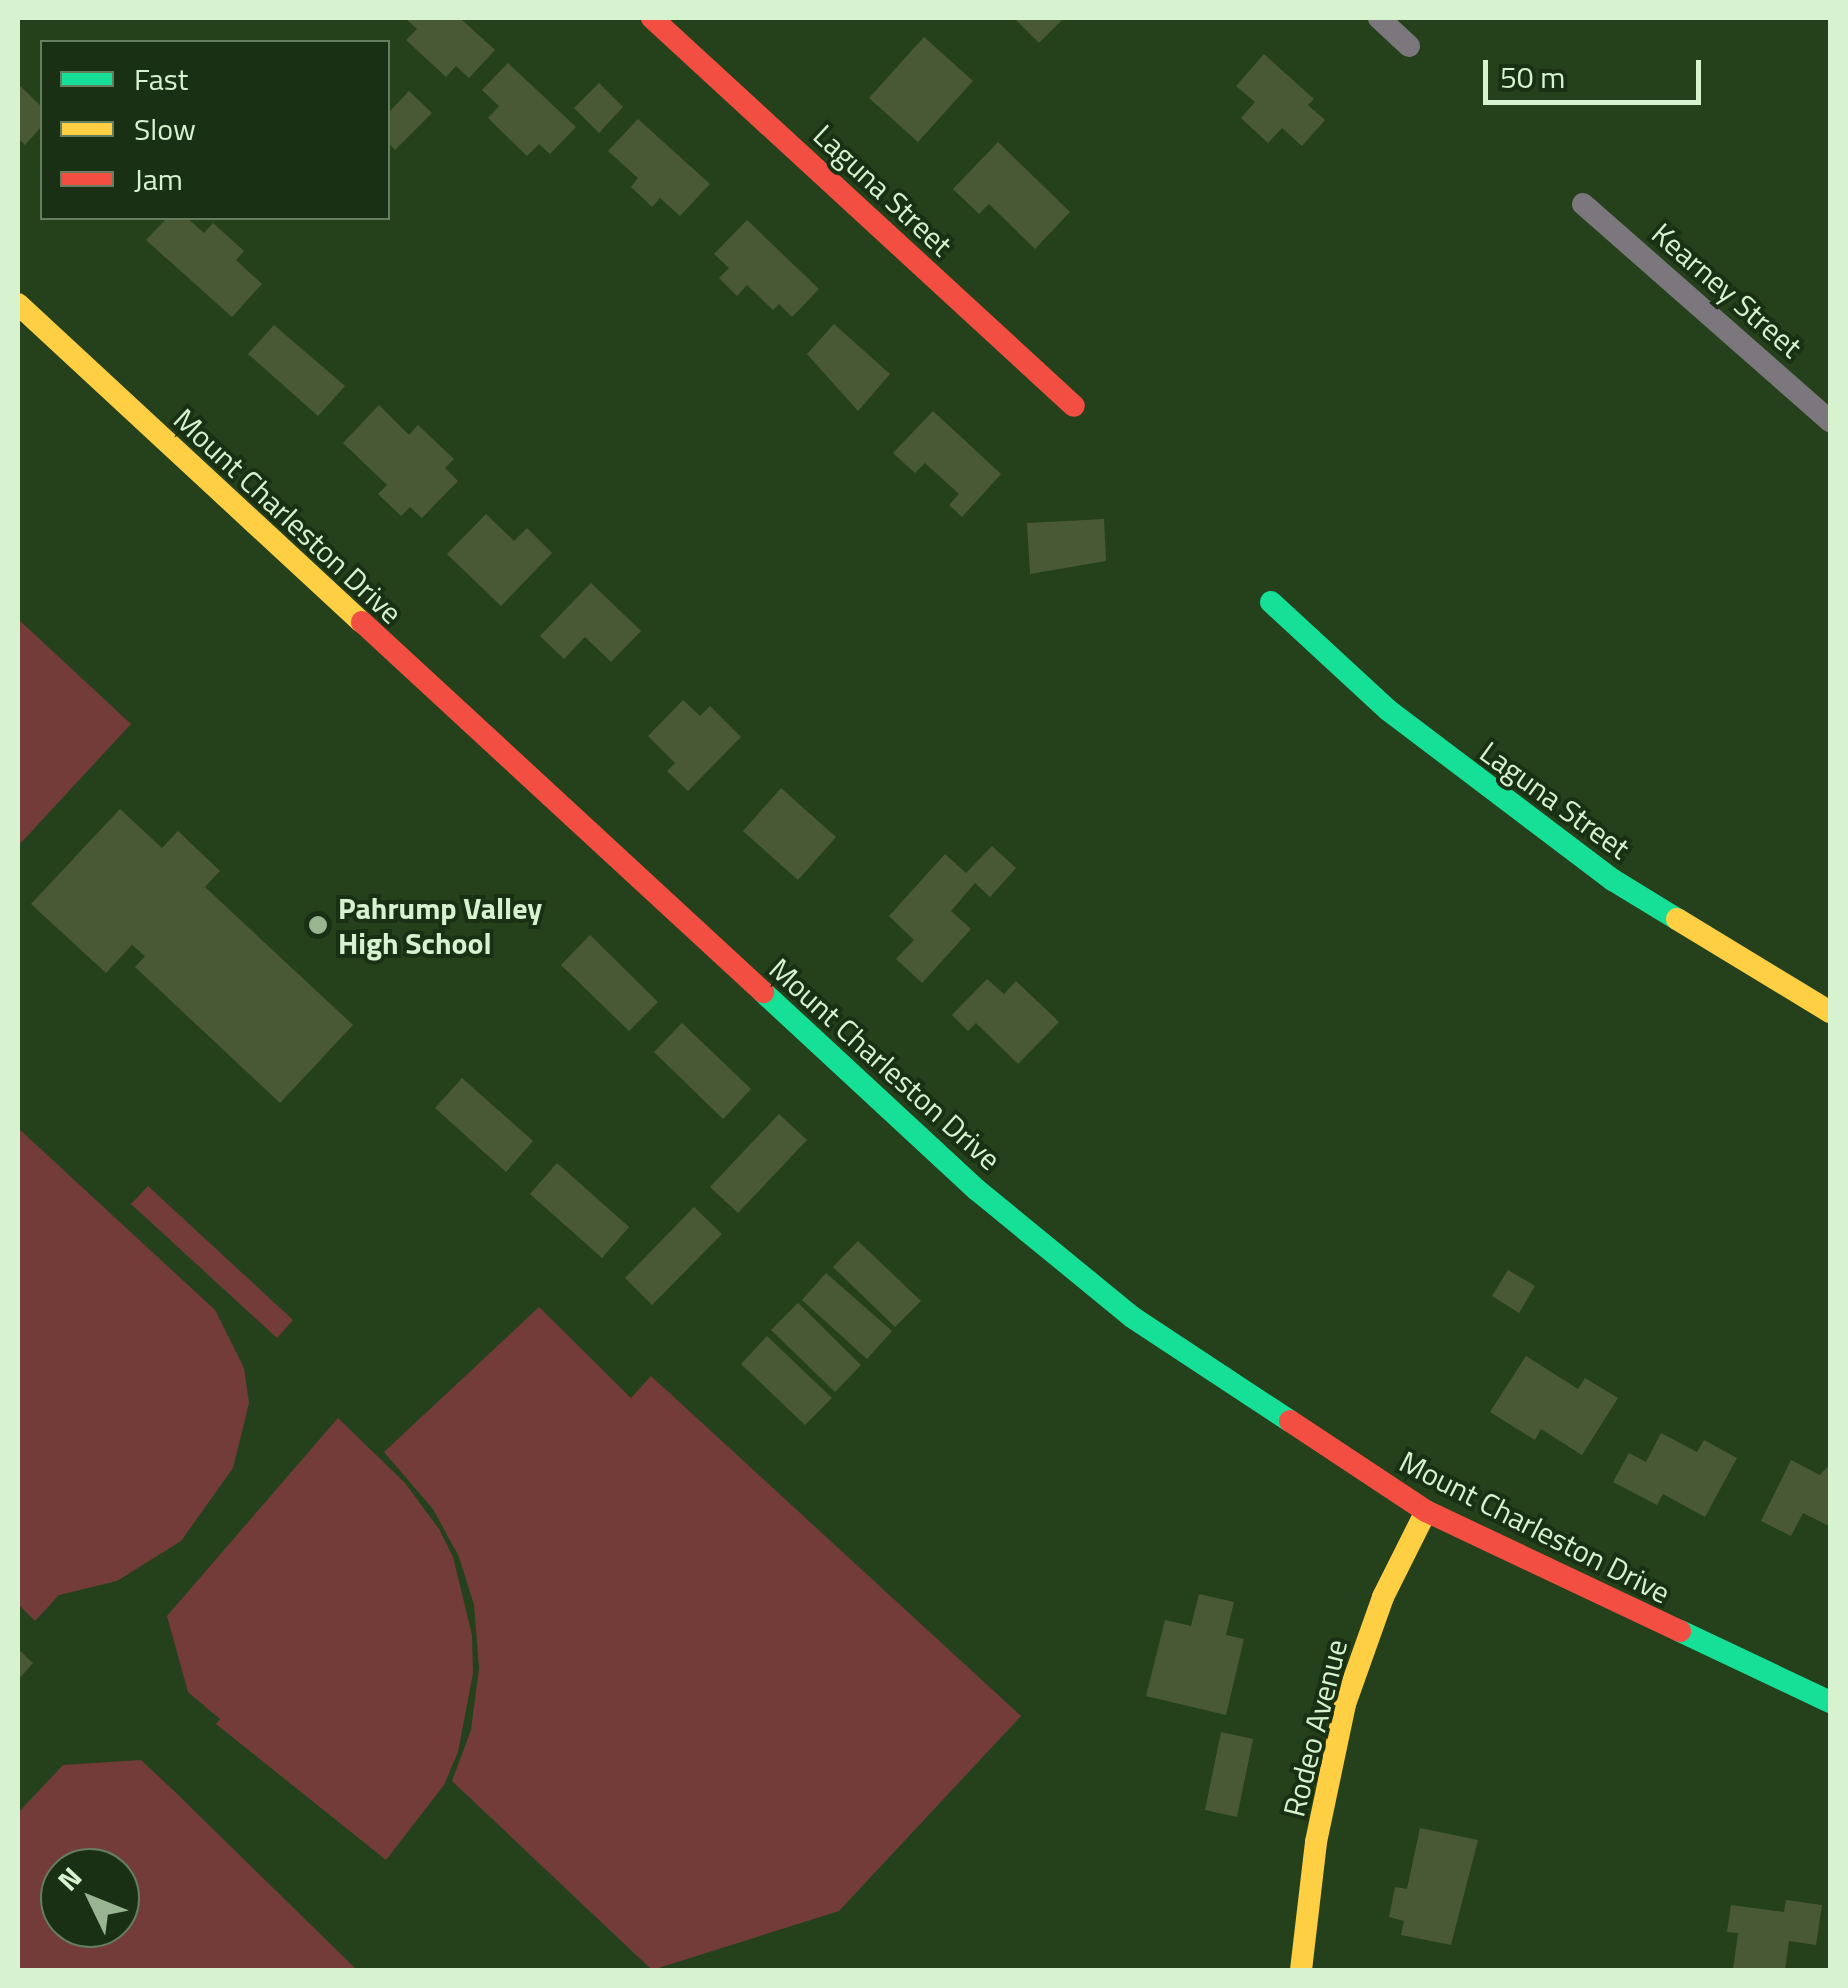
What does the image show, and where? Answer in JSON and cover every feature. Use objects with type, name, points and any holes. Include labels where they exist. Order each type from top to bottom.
[{"type":"street","name":"Laguna Street","points":[[652,18],[1074,406]]},
{"type":"street","points":[[1379,18],[1410,46]]},
{"type":"street","name":"Kearney Street","points":[[1583,204],[1830,421]]},
{"type":"street","name":"Mount Charleston Drive","points":[[18,304],[977,1190],[1132,1317],[1426,1511],[1830,1702]]},
{"type":"street","name":"Laguna Street","points":[[1271,602],[1388,710],[1613,880],[1830,1012]]},
{"type":"street","name":"Rodeo Avenue","points":[[1302,1970],[1316,1842],[1345,1704],[1383,1597],[1426,1511]]},
{"type":"shaded area","points":[[18,619],[131,724],[18,846]]},
{"type":"shaded area","points":[[18,1128],[215,1310],[244,1368],[249,1403],[233,1468],[181,1541],[117,1581],[59,1595],[35,1621],[18,1604]]},
{"type":"shaded area","points":[[148,1186],[293,1320],[277,1338],[131,1204]]},
{"type":"shaded area","points":[[539,1307],[631,1398],[651,1376],[1021,1716],[839,1911],[652,1970],[452,1781],[471,1730],[479,1668],[474,1605],[459,1557],[433,1509],[384,1452]]},
{"type":"shaded area","points":[[338,1418],[405,1483],[439,1529],[453,1557],[472,1635],[473,1673],[458,1752],[444,1785],[386,1860],[216,1724],[220,1719],[188,1692],[167,1616]]},
{"type":"shaded area","points":[[141,1760],[357,1970],[18,1970],[18,1813],[63,1765]]},
{"type":"building","points":[[405,18],[460,18],[495,50],[469,78],[456,66],[446,77],[406,40],[417,29]]},
{"type":"building","points":[[1014,18],[1064,18],[1039,43]]},
{"type":"building","points":[[924,37],[973,81],[918,142],[869,98]]},
{"type":"building","points":[[1264,54],[1314,99],[1308,105],[1325,120],[1302,146],[1282,128],[1268,143],[1241,118],[1255,102],[1236,86]]},
{"type":"building","points":[[508,63],[576,127],[550,154],[539,144],[527,156],[488,118],[499,106],[482,90]]},
{"type":"building","points":[[599,83],[623,107],[599,133],[574,108]]},
{"type":"building","points":[[18,84],[40,105],[40,128],[25,145],[18,138]]},
{"type":"building","points":[[409,91],[432,113],[395,150],[390,145],[390,111]]},
{"type":"building","points":[[638,119],[710,184],[680,216],[660,198],[652,207],[631,187],[638,178],[608,151]]},
{"type":"building","points":[[998,142],[1070,212],[1035,249],[989,204],[979,214],[953,189]]},
{"type":"building","points":[[165,220],[189,220],[204,233],[213,223],[244,251],[236,260],[262,284],[232,317],[146,240]]},
{"type":"building","points":[[747,220],[819,289],[792,317],[779,304],[773,310],[747,285],[737,296],[719,278],[729,268],[714,254]]},
{"type":"building","points":[[834,324],[890,374],[858,411],[807,354]]},
{"type":"building","points":[[274,325],[345,386],[318,416],[248,354]]},
{"type":"building","points":[[379,405],[409,435],[418,425],[454,459],[445,468],[458,481],[422,518],[410,507],[401,516],[378,494],[387,485],[343,443]]},
{"type":"building","points":[[933,411],[1001,474],[962,517],[949,505],[959,494],[925,463],[915,473],[893,453]]},
{"type":"building","points":[[486,514],[514,541],[527,528],[552,553],[501,606],[447,554]]},
{"type":"building","points":[[1104,519],[1106,561],[1030,574],[1027,523]]},
{"type":"building","points":[[591,583],[641,631],[611,662],[585,637],[564,659],[540,636]]},
{"type":"building","points":[[683,700],[700,716],[710,706],[741,737],[688,791],[667,771],[675,763],[648,736]]},
{"type":"building","points":[[781,788],[836,837],[798,880],[743,831]]},
{"type":"building","points":[[120,809],[162,848],[178,831],[220,871],[205,887],[353,1025],[280,1103],[135,967],[145,956],[132,945],[106,973],[31,904]]},
{"type":"building","points":[[992,846],[1016,868],[990,897],[975,883],[951,911],[971,929],[922,983],[896,959],[914,940],[889,916],[945,854],[966,873]]},
{"type":"building","points":[[590,935],[658,1002],[629,1031],[561,965]]},
{"type":"building","points":[[987,979],[1004,994],[1016,981],[1059,1022],[1018,1064],[976,1023],[968,1031],[952,1015]]},
{"type":"building","points":[[682,1023],[751,1089],[723,1119],[654,1052]]},
{"type":"building","points":[[462,1078],[533,1141],[506,1172],[435,1108]]},
{"type":"building","points":[[779,1114],[807,1140],[738,1213],[710,1187]]},
{"type":"building","points":[[557,1163],[629,1227],[602,1258],[530,1194]]},
{"type":"building","points":[[694,1207],[722,1234],[652,1305],[625,1278]]},
{"type":"building","points":[[858,1241],[921,1301],[895,1327],[833,1267]]},
{"type":"building","points":[[1508,1270],[1535,1286],[1519,1313],[1492,1296]]},
{"type":"building","points":[[826,1273],[892,1331],[867,1359],[802,1300]]},
{"type":"building","points":[[798,1303],[861,1365],[835,1392],[771,1330]]},
{"type":"building","points":[[767,1336],[832,1398],[805,1425],[741,1364]]},
{"type":"building","points":[[1526,1356],[1578,1389],[1585,1378],[1618,1398],[1582,1455],[1541,1429],[1535,1440],[1490,1412]]},
{"type":"building","points":[[1661,1433],[1697,1452],[1704,1440],[1737,1458],[1705,1517],[1663,1494],[1657,1505],[1613,1482],[1629,1453],[1646,1462]]},
{"type":"building","points":[[1791,1460],[1820,1475],[1830,1464],[1829,1526],[1803,1513],[1791,1536],[1761,1521]]},
{"type":"building","points":[[1199,1594],[1234,1602],[1226,1635],[1244,1639],[1226,1715],[1146,1696],[1165,1620],[1191,1626]]},
{"type":"building","points":[[18,1649],[33,1663],[18,1680]]},
{"type":"building","points":[[1221,1732],[1253,1739],[1237,1817],[1205,1810]]},
{"type":"building","points":[[1420,1828],[1478,1840],[1451,1945],[1401,1935],[1404,1921],[1389,1917],[1395,1887],[1407,1889]]},
{"type":"building","points":[[1786,1900],[1822,1905],[1816,1945],[1789,1941],[1785,1970],[1733,1970],[1738,1933],[1727,1932],[1731,1905],[1784,1912]]},
{"type":"traffic: fast","points":[[1271,602],[1388,710],[1613,880],[1677,919]]},
{"type":"traffic: fast","points":[[763,992],[977,1190],[1132,1317],[1290,1421]]},
{"type":"traffic: fast","points":[[1680,1631],[1830,1702]]},
{"type":"traffic: slow","points":[[18,304],[362,622]]},
{"type":"traffic: slow","points":[[1677,919],[1830,1012]]},
{"type":"traffic: slow","points":[[1301,1970],[1316,1842],[1345,1704],[1383,1597],[1426,1511]]},
{"type":"traffic: jam","points":[[652,18],[1074,406]]},
{"type":"traffic: jam","points":[[362,622],[763,992]]},
{"type":"traffic: jam","points":[[1290,1421],[1426,1511],[1680,1631]]},
{"type":"place","name":"Pahrump Valley High School","points":[[318,925]]}]
